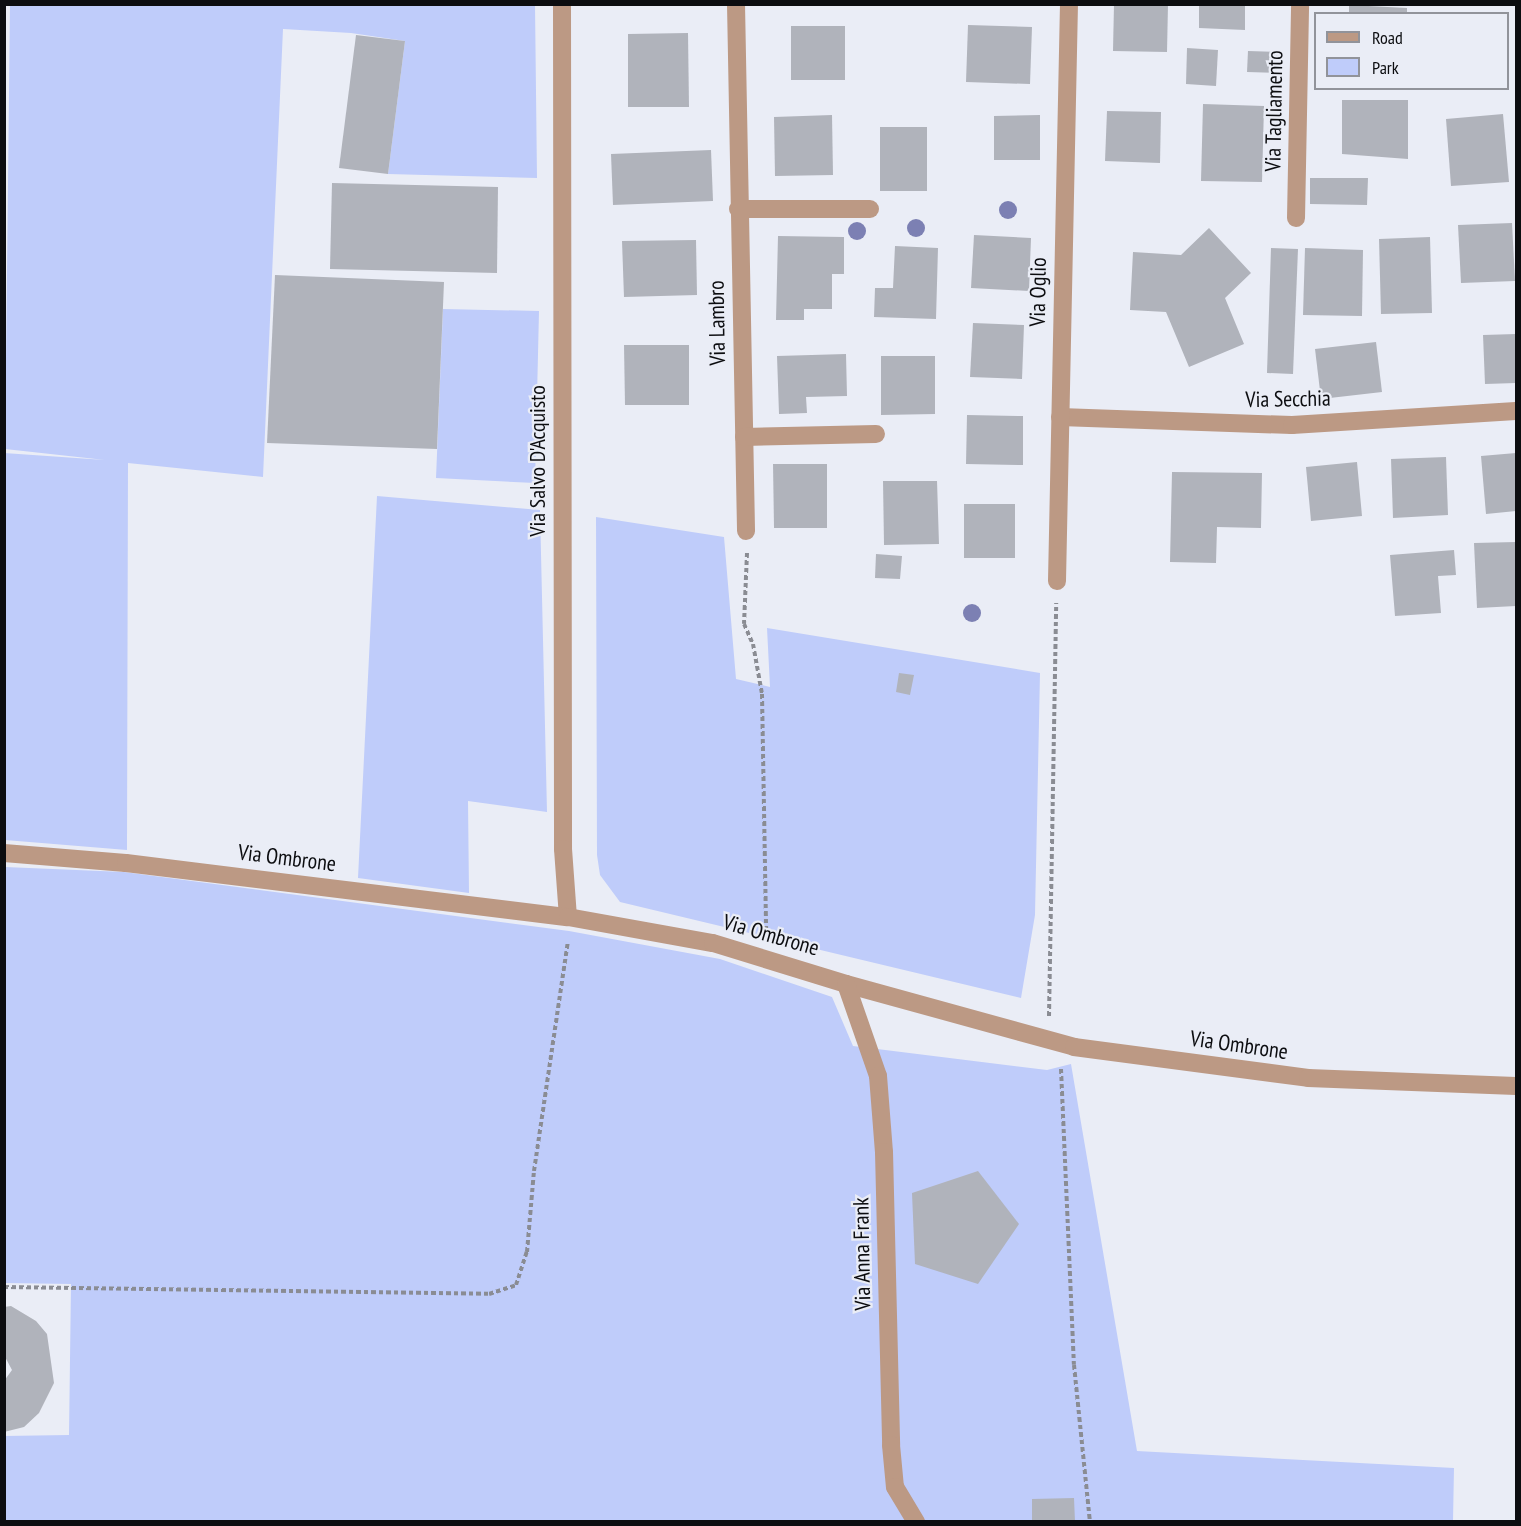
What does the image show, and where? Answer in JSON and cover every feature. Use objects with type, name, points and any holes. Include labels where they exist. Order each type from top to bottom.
[{"type":"street","name":"Via Salvo D'Acquisto","points":[[562,4],[563,849],[568,916]]},
{"type":"street","name":"Via Lambro","points":[[736,4],[738,208],[746,531]]},
{"type":"street","name":"Via Oglio","points":[[1057,581],[1069,4]]},
{"type":"street","name":"Via Tagliamento","points":[[1296,218],[1300,4]]},
{"type":"street","points":[[738,208],[870,209]]},
{"type":"street","name":"Via Secchia","points":[[1060,417],[1292,425],[1516,411]]},
{"type":"street","points":[[744,437],[876,434]]},
{"type":"street","name":"Via Ombrone","points":[[4,853],[126,863],[568,916],[713,942],[846,984],[1074,1047],[1308,1078],[1516,1086]]},
{"type":"street","name":"Via Anna Frank","points":[[846,984],[878,1076],[884,1152],[891,1445],[895,1486],[916,1521]]},
{"type":"path","points":[[746,531],[744,624],[753,644],[762,694],[766,959]]},
{"type":"path","points":[[1057,581],[1049,864],[1049,1040],[1062,1072],[1074,1365],[1090,1521]]},
{"type":"path","points":[[4,1287],[489,1294],[516,1285],[527,1252],[568,916]]},
{"type":"green space","points":[[10,5],[535,5],[537,178],[388,174],[405,41],[351,33],[283,29],[263,477],[128,463],[127,850],[5,840],[4,453],[105,460],[5,449]]},
{"type":"green space","points":[[443,309],[539,311],[535,483],[436,478]]},
{"type":"green space","points":[[377,496],[540,510],[547,812],[468,801],[469,893],[358,878]]},
{"type":"green space","points":[[596,517],[724,537],[736,679],[770,687],[767,628],[1040,673],[1035,915],[1021,998],[620,902],[600,875],[597,855]]},
{"type":"green space","points":[[5,867],[124,872],[569,931],[720,959],[832,997],[853,1046],[1047,1070],[1071,1064],[1137,1451],[1454,1468],[1453,1521],[5,1521],[4,1436],[69,1435],[71,1284],[5,1283]]},
{"type":"building","points":[[1114,4],[1168,4],[1167,52],[1113,51]]},
{"type":"building","points":[[1199,4],[1245,4],[1245,30],[1199,28]]},
{"type":"building","points":[[1349,5],[1407,8],[1407,12],[1349,12]]},
{"type":"building","points":[[968,25],[1032,27],[1030,84],[966,82]]},
{"type":"building","points":[[791,26],[845,26],[845,80],[791,80]]},
{"type":"building","points":[[688,33],[689,107],[628,107],[628,34]]},
{"type":"building","points":[[356,35],[405,41],[388,174],[339,168]]},
{"type":"building","points":[[1187,48],[1218,50],[1216,86],[1186,84]]},
{"type":"building","points":[[1248,51],[1279,52],[1278,73],[1247,72]]},
{"type":"building","points":[[1342,100],[1408,100],[1408,159],[1342,154]]},
{"type":"building","points":[[1203,104],[1264,106],[1262,182],[1201,181]]},
{"type":"building","points":[[1107,111],[1161,112],[1160,163],[1105,161]]},
{"type":"building","points":[[1503,114],[1509,182],[1451,186],[1446,119]]},
{"type":"building","points":[[832,115],[833,175],[775,176],[774,117]]},
{"type":"building","points":[[1040,115],[1040,160],[994,160],[994,116]]},
{"type":"building","points":[[880,127],[927,127],[927,191],[880,191]]},
{"type":"building","points":[[711,150],[713,201],[613,205],[611,154]]},
{"type":"building","points":[[1310,178],[1368,178],[1367,205],[1310,204]]},
{"type":"building","points":[[332,183],[498,187],[497,273],[330,269]]},
{"type":"building","points":[[1512,223],[1515,281],[1461,283],[1458,225]]},
{"type":"building","points":[[1209,228],[1251,273],[1225,298],[1244,344],[1189,367],[1166,312],[1130,310],[1133,252],[1181,255]]},
{"type":"building","points":[[974,235],[1031,238],[1029,291],[971,288]]},
{"type":"building","points":[[778,236],[844,237],[844,274],[832,274],[832,309],[804,309],[804,320],[776,320]]},
{"type":"building","points":[[1430,237],[1432,313],[1381,314],[1379,239]]},
{"type":"building","points":[[696,240],[697,295],[624,297],[622,241]]},
{"type":"building","points":[[895,246],[938,248],[936,319],[874,317],[875,288],[893,288]]},
{"type":"building","points":[[1271,248],[1298,249],[1293,374],[1267,373]]},
{"type":"building","points":[[1305,248],[1363,250],[1362,316],[1303,315]]},
{"type":"building","points":[[275,275],[444,282],[437,449],[267,443]]},
{"type":"building","points":[[973,323],[1024,325],[1022,379],[970,377]]},
{"type":"building","points":[[1516,334],[1516,383],[1485,384],[1483,335]]},
{"type":"building","points":[[1376,342],[1382,392],[1321,399],[1315,349]]},
{"type":"building","points":[[624,345],[689,345],[689,405],[625,405]]},
{"type":"building","points":[[846,354],[847,396],[806,397],[807,413],[779,414],[777,356]]},
{"type":"building","points":[[881,356],[935,356],[935,414],[881,415]]},
{"type":"building","points":[[967,415],[1023,416],[1023,465],[966,464]]},
{"type":"building","points":[[1516,453],[1516,511],[1486,514],[1481,456]]},
{"type":"building","points":[[1446,457],[1448,515],[1393,518],[1391,459]]},
{"type":"building","points":[[1357,462],[1362,516],[1311,521],[1306,467]]},
{"type":"building","points":[[773,464],[827,464],[827,528],[774,528]]},
{"type":"building","points":[[1172,472],[1262,473],[1261,528],[1217,527],[1216,563],[1170,562]]},
{"type":"building","points":[[883,481],[937,481],[939,544],[884,545]]},
{"type":"building","points":[[964,504],[1015,504],[1015,558],[964,558]]},
{"type":"building","points":[[1516,542],[1516,606],[1477,608],[1474,543]]},
{"type":"building","points":[[1454,550],[1456,575],[1438,576],[1441,613],[1395,616],[1390,555]]},
{"type":"building","points":[[876,554],[902,556],[900,579],[875,578]]},
{"type":"building","points":[[899,673],[914,675],[910,695],[896,692]]},
{"type":"building","points":[[978,1171],[1019,1224],[978,1284],[915,1264],[912,1193]]},
{"type":"building","points":[[11,1306],[36,1321],[47,1334],[54,1383],[39,1413],[24,1427],[4,1432],[4,1381],[12,1370],[4,1355],[4,1307]]},
{"type":"building","points":[[1074,1498],[1075,1522],[1032,1522],[1032,1499]]}]
